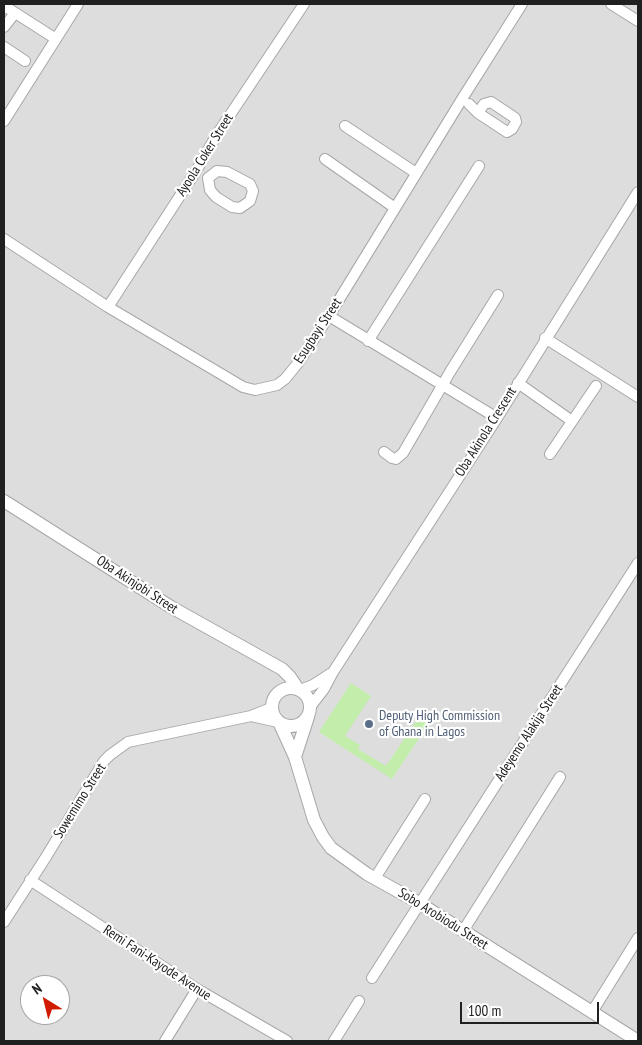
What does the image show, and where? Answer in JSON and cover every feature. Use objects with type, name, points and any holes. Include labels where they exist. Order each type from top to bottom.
[{"type":"street","points":[[4,121],[78,4]]},
{"type":"street","name":"Ayoola Coker Street","points":[[108,307],[196,171],[216,136],[304,4]]},
{"type":"street","name":"Esugbayi Street","points":[[4,239],[108,307],[242,387],[255,390],[277,385],[285,379],[298,363],[329,316],[522,4]]},
{"type":"street","points":[[611,4],[638,21]]},
{"type":"street","points":[[4,8],[6,7],[56,40]]},
{"type":"street","points":[[4,27],[15,13]]},
{"type":"street","points":[[4,47],[25,61]]},
{"type":"street","points":[[469,104],[478,113]]},
{"type":"street","points":[[345,126],[416,173]]},
{"type":"street","points":[[325,159],[395,208]]},
{"type":"street","points":[[368,341],[479,166]]},
{"type":"street","points":[[196,171],[208,178]]},
{"type":"street","points":[[217,171],[226,172],[240,178],[250,184],[253,191],[250,202],[240,208],[232,207],[216,197],[210,190],[208,178],[217,171]]},
{"type":"street","name":"Oba Akinola Crescent","points":[[309,712],[497,418],[545,338],[638,192]]},
{"type":"street","points":[[384,452],[396,459],[403,453],[498,295]]},
{"type":"street","points":[[329,316],[497,418]]},
{"type":"street","points":[[545,338],[638,397]]},
{"type":"street","points":[[518,383],[572,421]]},
{"type":"street","points":[[550,454],[596,386]]},
{"type":"street","name":"Oba Akinjobi Street","points":[[4,500],[171,607],[282,669],[299,690]]},
{"type":"street","name":"Adeyemo Alakija Street","points":[[372,978],[638,563]]},
{"type":"street","points":[[272,665],[278,671],[279,692]]},
{"type":"street","name":"Oba Akinola Crescent","points":[[299,690],[313,685],[333,672]]},
{"type":"street","points":[[295,757],[309,712],[308,698],[299,690],[291,688],[279,692],[275,696],[271,708],[279,723],[293,727],[299,725],[309,712]]},
{"type":"street","name":"Sowemimo Street","points":[[4,922],[104,761],[115,751],[128,742],[251,716],[271,708]]},
{"type":"street","name":"Sowemimo Street","points":[[251,716],[279,723]]},
{"type":"street","name":"Sobo Arobiodu Street","points":[[279,723],[295,757],[309,806],[323,837],[339,856],[419,903],[638,1041]]},
{"type":"street","points":[[463,931],[560,778]]},
{"type":"street","points":[[375,878],[425,799]]},
{"type":"street","name":"Remi Fani-Kayode Avenue","points":[[30,880],[197,989],[287,1041]]},
{"type":"street","points":[[592,1012],[638,938]]},
{"type":"street","points":[[165,1041],[197,989]]},
{"type":"street","points":[[334,1041],[359,1001]]},
{"type":"shaded area","points":[[4,4],[638,4],[638,1041],[4,1041]]},
{"type":"green space","points":[[351,683],[371,696],[345,736],[360,745],[358,749],[386,766],[419,717],[429,723],[392,779],[319,732]]},
{"type":"place","name":"Deputy High Commission of Ghana in Lagos","points":[[369,724]]}]
